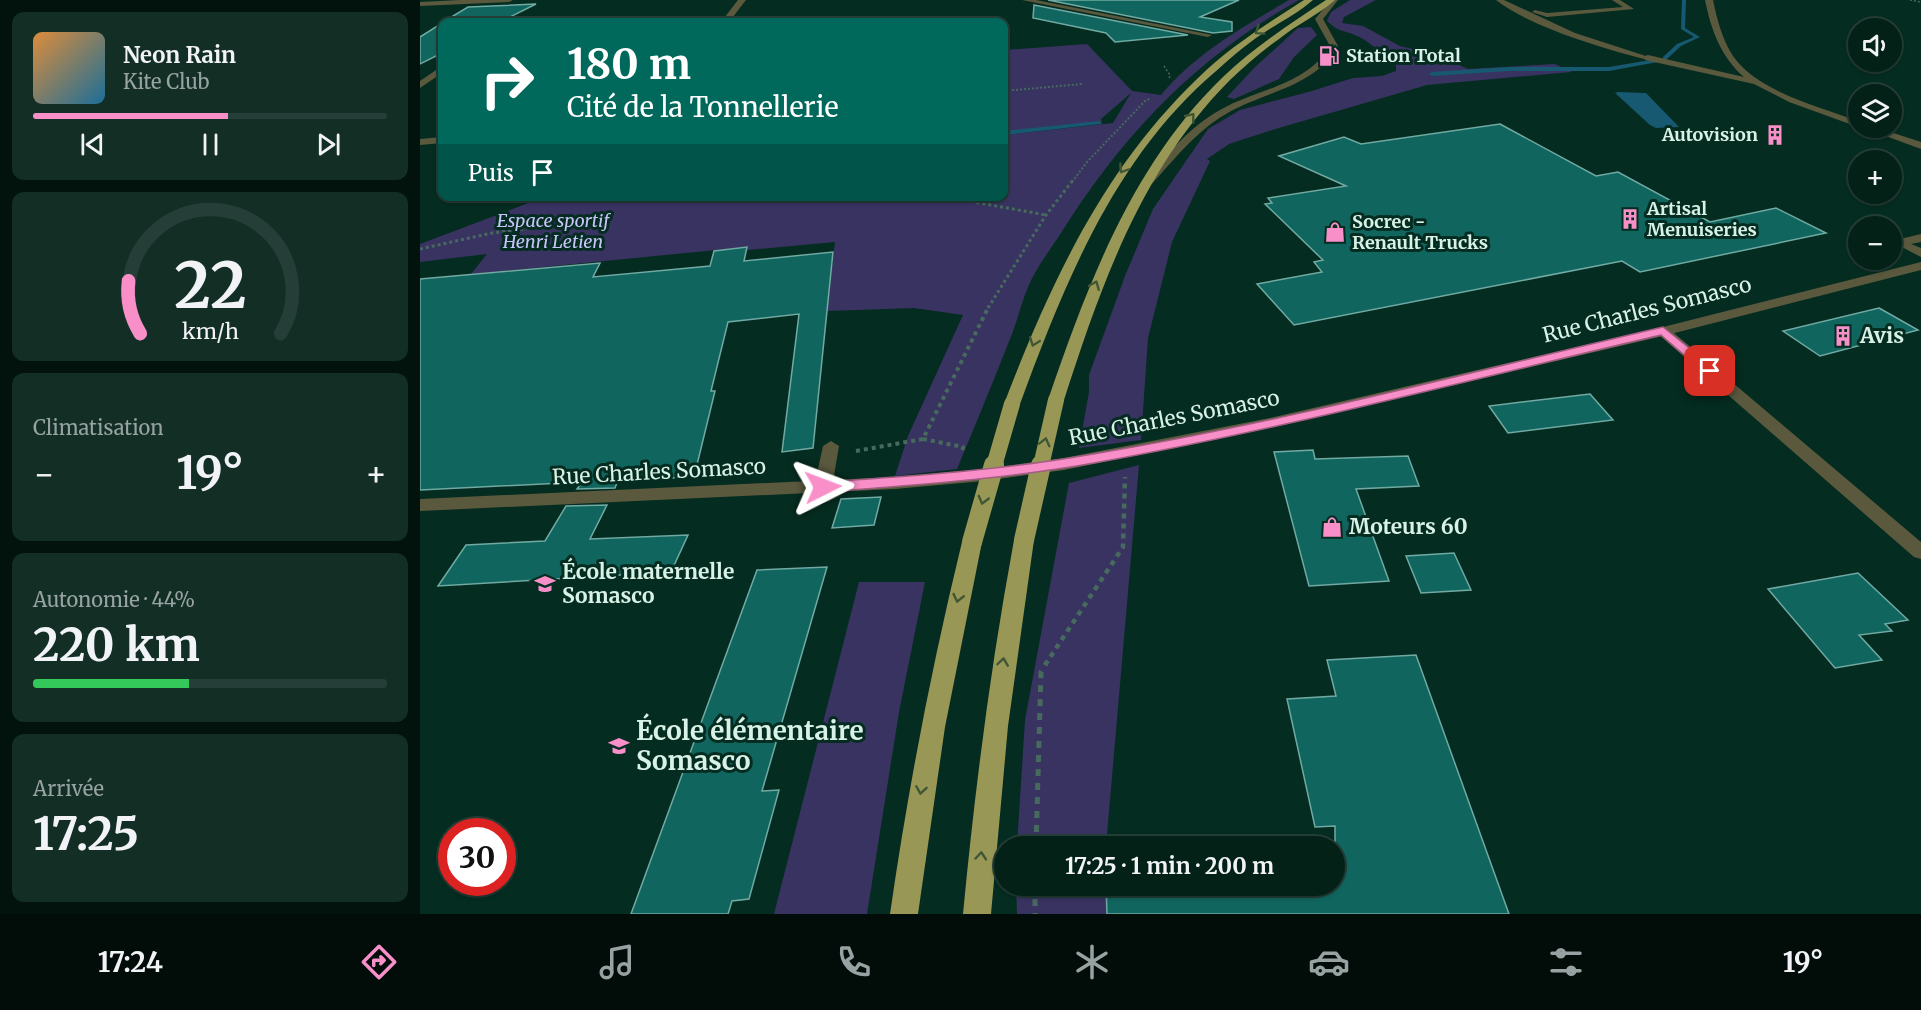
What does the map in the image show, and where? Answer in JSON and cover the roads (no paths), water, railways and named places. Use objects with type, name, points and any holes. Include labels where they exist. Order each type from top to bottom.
[{"type":"highway","points":[[903,914],[931,728],[972,542],[1012,404],[1065,271],[1092,218],[1135,152],[1173,106],[1210,70],[1253,36],[1309,0]]},
{"type":"highway","points":[[977,914],[995,720],[1003,659],[1024,540],[1056,400],[1093,290],[1111,247],[1141,189],[1175,137],[1231,73],[1276,36],[1333,0]]},
{"type":"street","points":[[420,4],[509,0]]},
{"type":"street","points":[[727,18],[742,0]]},
{"type":"street","points":[[1709,0],[1719,33],[1731,60],[1745,74],[1792,99],[1848,120]]},
{"type":"street","points":[[1648,58],[1760,83]]},
{"type":"street","points":[[420,85],[438,72]]},
{"type":"street","points":[[1898,138],[1921,146]]},
{"type":"street","points":[[420,142],[438,140]]},
{"type":"street","name":"Rue Charles Somasco","points":[[420,505],[829,487],[984,475],[1126,453],[1270,423],[1663,331],[1921,266]]},
{"type":"lane","points":[[1024,0],[1208,34]]},
{"type":"lane","points":[[1141,189],[1211,120],[1239,104],[1295,82],[1323,60],[1334,46],[1319,20],[1333,0]]},
{"type":"lane","points":[[1505,2],[1547,15],[1631,9],[1615,0]]},
{"type":"lane","points":[[1505,2],[1544,22],[1648,58]]},
{"type":"lane","points":[[1921,238],[1900,243],[1921,252]]},
{"type":"lane","points":[[1663,331],[1921,552]]},
{"type":"lane","points":[[829,487],[831,446]]},
{"type":"water","points":[[1615,93],[1646,93],[1679,127],[1656,128],[1650,125]]},
{"type":"waterway","points":[[1665,58],[1679,45],[1698,37],[1683,29],[1684,0]]},
{"type":"waterway","points":[[1432,74],[1509,69],[1609,69],[1656,61]]},
{"type":"waterway","points":[[1008,133],[1099,123]]},
{"type":"place","name":"Station Total","points":[[1329,56]]},
{"type":"place","name":"Autovision","points":[[1775,135]]},
{"type":"place","name":"Artisal Menuiseries","points":[[1630,219]]},
{"type":"place","name":"Socrec - Renault Trucks","points":[[1335,232]]},
{"type":"place","name":"Avis","points":[[1843,336]]},
{"type":"place","name":"Moteurs 60","points":[[1332,527]]},
{"type":"place","name":"École maternelle Somasco","points":[[545,584]]},
{"type":"place","name":"École élémentaire Somasco","points":[[619,746]]},
{"type":"park label","name":"Espace sportif Henri Letien","points":[[553,231]]}]
